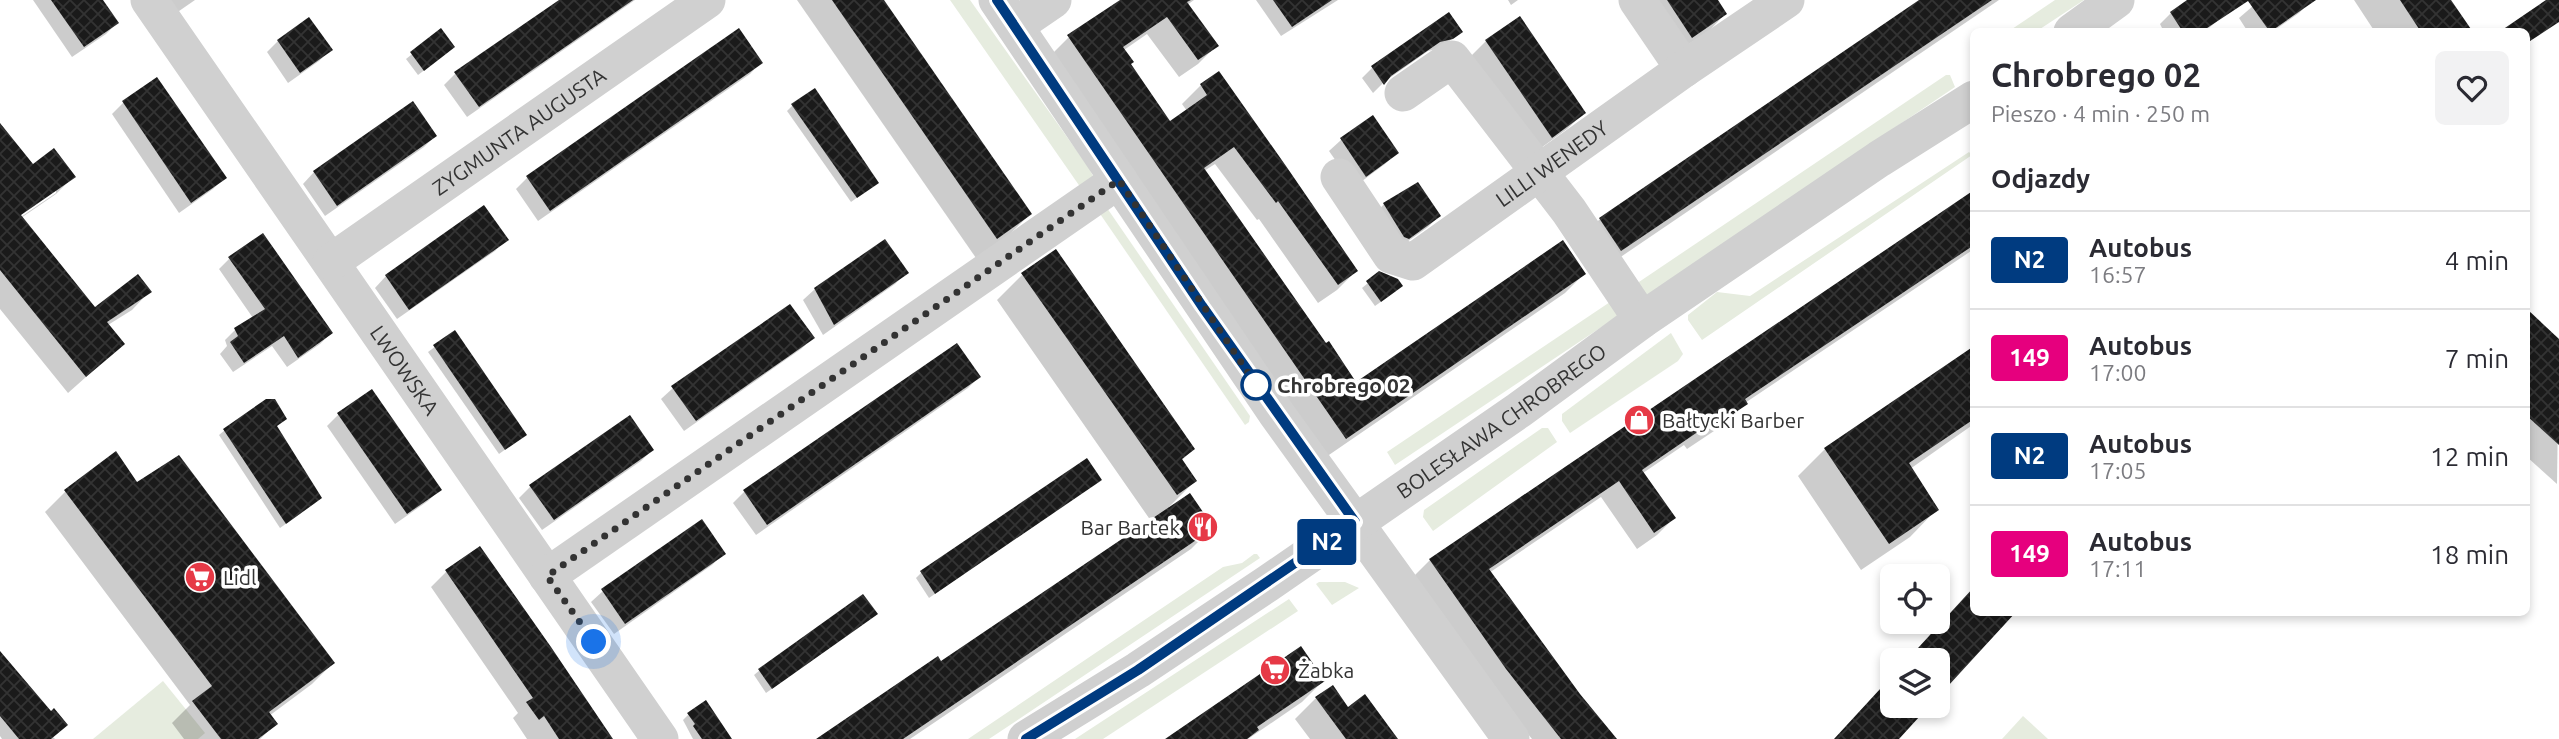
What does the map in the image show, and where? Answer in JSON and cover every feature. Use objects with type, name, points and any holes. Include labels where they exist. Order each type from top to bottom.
[{"type":"street","name":"LWOWSKA","points":[[149,0],[660,739]]},
{"type":"street","name":"ZYGMUNTA AUGUSTA","points":[[331,262],[707,0]]},
{"type":"street","points":[[1054,0],[1006,13],[1209,317],[1511,739]]},
{"type":"street","points":[[1637,0],[1684,69]]},
{"type":"street","name":"LILLI WENEDY","points":[[1339,177],[1391,254],[1413,262],[1684,69],[1786,0]]},
{"type":"street","points":[[2078,28],[2116,0]]},
{"type":"street","points":[[1403,93],[1452,59],[1539,171],[1642,320]]},
{"type":"street","name":"BOLESŁAWA CHROBREGO","points":[[1026,739],[1138,670],[1519,410],[1642,320],[1879,159],[1970,102]]},
{"type":"street","points":[[547,576],[1119,180]]},
{"type":"shaded area","points":[[950,0],[970,0],[1089,168],[1094,178],[1083,191]]},
{"type":"shaded area","points":[[2055,0],[2084,0],[2042,28],[2013,28]]},
{"type":"shaded area","points":[[1946,75],[1950,75],[1955,87],[1641,299],[1630,288]]},
{"type":"shaded area","points":[[1970,153],[1970,156],[1702,340],[1688,320],[1688,315],[1717,292],[1750,296]]},
{"type":"shaded area","points":[[1096,208],[1107,208],[1250,416],[1245,425]]},
{"type":"shaded area","points":[[1613,300],[1618,316],[1395,465],[1387,452]]},
{"type":"shaded area","points":[[1671,333],[1683,354],[1678,361],[1570,433],[1562,421],[1562,414]]},
{"type":"shaded area","points":[[1542,428],[1548,428],[1557,442],[1433,531],[1423,517],[1424,510]]},
{"type":"shaded area","points":[[1254,554],[1260,558],[989,739],[968,739],[1223,567],[1242,563]]},
{"type":"shaded area","points":[[1345,582],[1359,588],[1332,605],[1316,584]]},
{"type":"shaded area","points":[[1289,599],[1298,611],[1103,739],[1075,739]]},
{"type":"shaded area","points":[[163,681],[205,733],[198,739],[93,739]]},
{"type":"shaded area","points":[[2023,716],[2048,739],[2002,739]]},
{"type":"building","points":[[51,0],[103,0],[119,23],[84,47]]},
{"type":"building","points":[[559,0],[633,0],[479,107],[454,72]]},
{"type":"building","points":[[832,0],[884,0],[1032,214],[997,239]]},
{"type":"building","points":[[1120,0],[1191,0],[1187,2],[1219,46],[1198,60],[1167,17],[1123,47],[1134,62],[1131,64],[1170,121],[1207,95],[1200,84],[1219,71],[1286,166],[1358,271],[1338,285],[1278,201],[1276,203],[1234,147],[1204,168],[1356,382],[1563,240],[1586,274],[1346,439],[1067,35]]},
{"type":"building","points":[[1273,0],[1332,0],[1292,27]]},
{"type":"building","points":[[1667,0],[1718,0],[1727,14],[1692,38]]},
{"type":"building","points":[[1919,0],[1992,0],[1621,251],[1599,218]]},
{"type":"building","points":[[2187,0],[2316,0],[2276,28],[2267,28],[2248,1],[2207,28],[2180,28],[2170,12]]},
{"type":"building","points":[[2400,0],[2451,0],[2470,28],[2418,28]]},
{"type":"building","points":[[2546,0],[2559,0],[2559,22],[2530,41],[2530,28],[2505,28]]},
{"type":"building","points":[[1449,12],[1463,32],[1453,39],[1440,42],[1391,76],[1384,85],[1371,66]]},
{"type":"building","points":[[1520,16],[1586,113],[1552,138],[1485,40]]},
{"type":"building","points":[[309,17],[333,50],[300,73],[277,40]]},
{"type":"building","points":[[441,28],[455,47],[424,71],[410,52]]},
{"type":"building","points":[[739,28],[763,63],[550,211],[526,176]]},
{"type":"building","points":[[157,77],[227,178],[191,203],[122,101]]},
{"type":"building","points":[[815,88],[879,183],[857,198],[791,104]]},
{"type":"building","points":[[413,101],[437,136],[337,206],[313,171]]},
{"type":"building","points":[[1373,115],[1399,153],[1366,177],[1340,138]]},
{"type":"building","points":[[0,123],[33,164],[54,148],[76,177],[21,215],[95,307],[138,274],[152,292],[107,322],[125,344],[86,377],[0,270]]},
{"type":"building","points":[[1418,182],[1441,216],[1409,239],[1404,237],[1383,203]]},
{"type":"building","points":[[1970,193],[1970,248],[1745,399],[1748,404],[1704,433],[1702,429],[1642,470],[1676,518],[1654,533],[1619,481],[1489,569],[1580,694],[1617,739],[1561,739],[1506,669],[1429,559]]},
{"type":"building","points":[[484,205],[509,240],[409,310],[385,275]]},
{"type":"building","points":[[263,233],[333,333],[298,358],[284,336],[244,363],[230,342],[238,336],[234,328],[265,309],[228,257]]},
{"type":"building","points":[[885,239],[909,273],[834,325],[814,288]]},
{"type":"building","points":[[1056,249],[1195,449],[1182,459],[1197,481],[1177,495],[1021,273]]},
{"type":"building","points":[[1379,271],[1398,279],[1403,286],[1381,302],[1366,281]]},
{"type":"building","points":[[790,304],[815,338],[696,421],[671,386]]},
{"type":"building","points":[[2530,312],[2559,339],[2559,445],[2530,419]]},
{"type":"building","points":[[455,330],[527,435],[505,450],[433,345]]},
{"type":"building","points":[[957,343],[981,377],[767,525],[743,490]]},
{"type":"building","points":[[1970,349],[1970,422],[1909,463],[1939,510],[1889,544],[1824,448]]},
{"type":"building","points":[[372,389],[442,490],[407,514],[337,413]]},
{"type":"building","points":[[266,399],[275,399],[287,419],[277,426],[322,498],[286,524],[223,429]]},
{"type":"building","points":[[630,415],[654,450],[554,520],[529,485]]},
{"type":"building","name":"Lidl","points":[[116,451],[137,482],[179,455],[335,663],[269,712],[278,724],[258,739],[221,739],[192,701],[212,686],[64,490]]},
{"type":"building","points":[[1087,458],[1102,480],[935,594],[920,571]]},
{"type":"building","points":[[1190,493],[1214,528],[903,739],[816,739],[938,656],[941,661]]},
{"type":"building","points":[[702,519],[726,554],[625,624],[601,589]]},
{"type":"building","points":[[480,546],[613,739],[559,739],[544,716],[539,720],[526,702],[533,698],[445,570]]},
{"type":"building","points":[[1970,591],[1970,616],[2012,616],[1950,684],[1950,648],[1918,648],[1931,634],[1950,634],[1950,613]]},
{"type":"building","points":[[863,594],[878,614],[772,689],[758,669]]},
{"type":"building","points":[[1301,646],[1325,681],[1257,727],[1259,730],[1247,739],[1165,739]]},
{"type":"building","points":[[0,651],[51,711],[54,708],[68,725],[51,739],[19,739],[0,716]]},
{"type":"building","points":[[1333,685],[1348,707],[1365,694],[1398,739],[1346,739],[1315,697]]},
{"type":"building","points":[[1880,689],[1880,718],[1918,718],[1899,739],[1834,739]]},
{"type":"building","points":[[706,700],[732,739],[702,739],[693,726],[695,724],[687,713]]},
{"type":"bus line","name":"N2","points":[[997,0],[1287,430],[1355,522],[1138,670],[1026,739]]},
{"type":"place","name":"Chrobrego 02","points":[[1256,385]]},
{"type":"place","name":"Bałtycki Barber","points":[[1639,420]]},
{"type":"place","name":"Bar Bartek","points":[[1203,527]]},
{"type":"place","name":"Lidl","points":[[200,577]]},
{"type":"place","name":"Żabka","points":[[1275,670]]},
{"type":"route","points":[[594,642],[547,576],[1119,180],[1261,392],[1256,385]]}]
